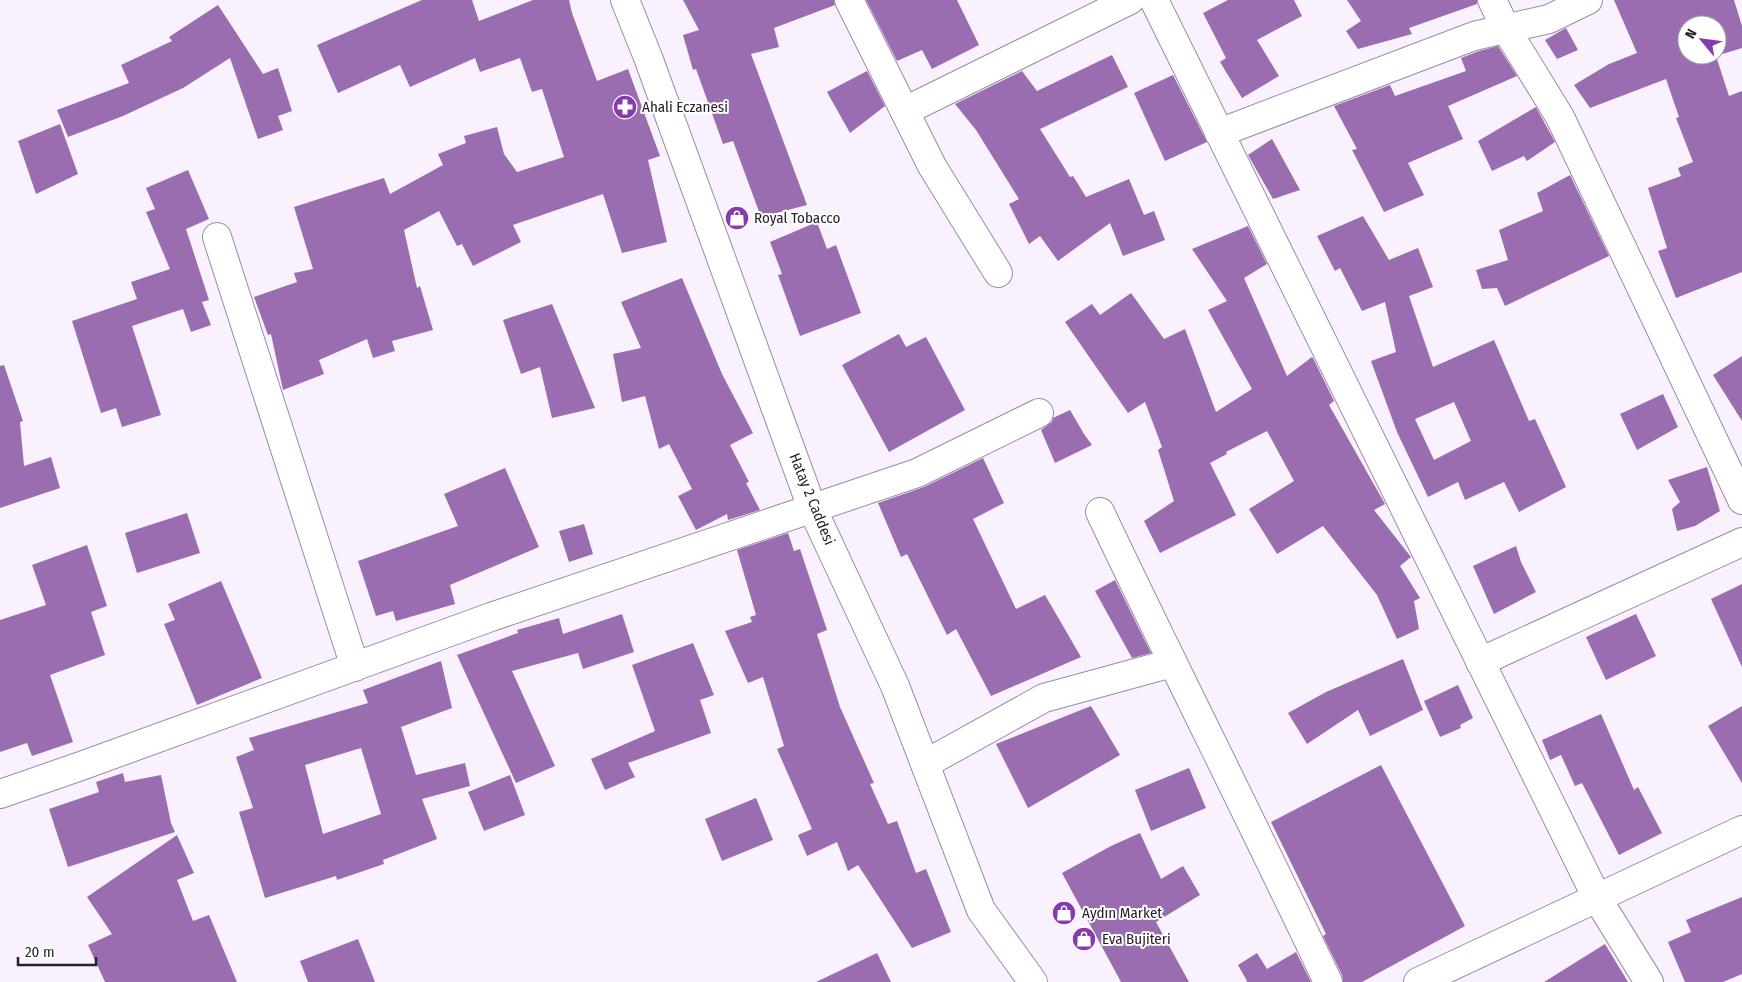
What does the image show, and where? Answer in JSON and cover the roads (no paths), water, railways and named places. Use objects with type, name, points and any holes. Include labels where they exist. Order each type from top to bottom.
[{"type":"street","name":"Hatay 2 Caddesi","points":[[625,0],[812,508],[895,686],[981,910],[1033,982]]},
{"type":"street","points":[[849,0],[932,166],[998,272]]},
{"type":"street","points":[[905,110],[1130,0]]},
{"type":"street","points":[[1154,0],[1596,898],[1650,982]]},
{"type":"street","points":[[1492,0],[1506,29],[1560,117],[1742,500]]},
{"type":"street","points":[[1219,132],[1474,36],[1548,20],[1588,0]]},
{"type":"street","points":[[217,237],[355,667]]},
{"type":"street","points":[[0,794],[491,617],[917,473],[1039,412]]},
{"type":"street","points":[[1100,512],[1328,982]]},
{"type":"street","points":[[1480,662],[1742,542]]},
{"type":"street","points":[[925,764],[1044,698],[1172,663]]},
{"type":"street","points":[[1418,982],[1742,830]]},
{"type":"place","name":"Ahali Eczanesi","points":[[625,107]]},
{"type":"place","name":"Royal Tobacco","points":[[737,218]]},
{"type":"place","name":"Aydın Market","points":[[1064,913]]},
{"type":"place","name":"Eva Bujiteri","points":[[1084,939]]}]
